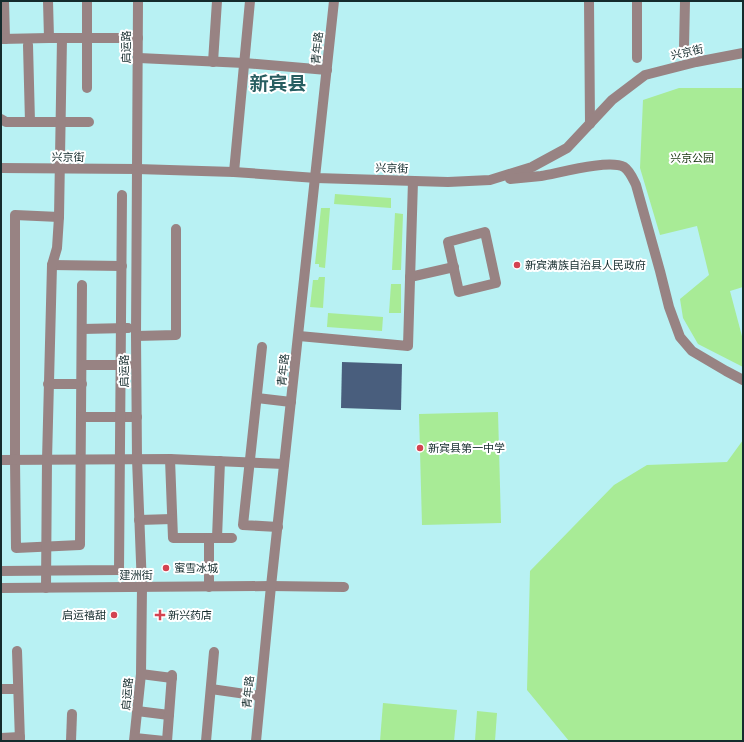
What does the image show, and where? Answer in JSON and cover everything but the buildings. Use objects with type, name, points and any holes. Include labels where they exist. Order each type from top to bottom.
[{"type":"street","points":[[4,1],[3,39],[138,38]]},
{"type":"street","points":[[48,1],[49,38]]},
{"type":"street","points":[[87,1],[88,88]]},
{"type":"street","name":"启运路","points":[[135,740],[141,674],[142,587],[137,459],[136,365],[138,1]]},
{"type":"street","points":[[213,62],[217,1]]},
{"type":"street","points":[[234,172],[250,1]]},
{"type":"street","name":"青年路","points":[[256,741],[271,586],[334,1]]},
{"type":"street","points":[[589,1],[590,124]]},
{"type":"street","points":[[637,58],[638,1]]},
{"type":"street","points":[[684,47],[685,1]]},
{"type":"street","points":[[46,588],[48,384],[52,265],[57,248],[59,217],[62,38]]},
{"type":"street","points":[[28,45],[30,122]]},
{"type":"street","name":"兴京街","points":[[1,168],[137,169],[234,172],[316,178],[448,182],[490,180],[532,167],[567,148],[612,100],[645,75],[696,62],[743,53]]},
{"type":"street","points":[[138,58],[244,63],[327,70]]},
{"type":"street","points":[[1,119],[6,122],[89,122]]},
{"type":"street","points":[[490,180],[541,176],[597,165],[616,165],[624,167],[629,172],[636,185],[669,307],[680,337],[692,351],[743,380]]},
{"type":"street","points":[[299,336],[408,346],[413,181]]},
{"type":"street","points":[[1,571],[119,570],[122,195]]},
{"type":"street","points":[[59,217],[15,215],[16,548],[80,545],[82,285]]},
{"type":"street","points":[[82,329],[122,328],[136,332],[176,335],[176,229]]},
{"type":"street","points":[[485,232],[496,283],[459,292],[454,268],[448,242],[485,232]]},
{"type":"street","points":[[52,265],[122,266]]},
{"type":"street","points":[[410,277],[454,268]]},
{"type":"street","points":[[262,347],[243,525],[278,527]]},
{"type":"street","points":[[82,365],[136,365]]},
{"type":"street","points":[[48,384],[82,384]]},
{"type":"street","points":[[257,398],[291,402]]},
{"type":"street","points":[[82,417],[137,417]]},
{"type":"street","points":[[1,460],[170,459],[284,464]]},
{"type":"street","points":[[170,459],[173,538],[232,538]]},
{"type":"street","points":[[209,587],[220,461]]},
{"type":"street","points":[[139,520],[172,519]]},
{"type":"street","name":"建洲街","points":[[1,588],[344,586]]},
{"type":"street","points":[[1,738],[20,739],[17,651]]},
{"type":"street","points":[[206,741],[214,652]]},
{"type":"street","points":[[135,740],[166,741],[169,715],[172,676],[141,674]]},
{"type":"street","points":[[1,689],[18,689]]},
{"type":"street","points":[[211,689],[260,696]]},
{"type":"street","points":[[137,711],[169,715]]},
{"type":"street","points":[[71,741],[72,714]]},
{"type":"green space","name":"兴京公园","points":[[679,88],[743,88],[743,287],[730,291],[743,340],[743,367],[698,344],[683,318],[680,299],[709,275],[697,226],[660,235],[640,168],[643,100]]},
{"type":"green space","points":[[335,194],[391,198],[391,208],[334,204]]},
{"type":"green space","points":[[321,208],[330,208],[325,268],[319,267],[319,264],[315,264]]},
{"type":"green space","points":[[395,213],[403,214],[401,270],[392,270]]},
{"type":"green space","points":[[319,277],[325,277],[323,308],[310,307],[313,280],[318,280]]},
{"type":"green space","points":[[391,284],[401,284],[401,313],[389,313]]},
{"type":"green space","points":[[328,313],[383,317],[382,331],[327,327]]},
{"type":"green space","points":[[498,412],[501,523],[422,525],[419,414]]},
{"type":"green space","points":[[743,440],[743,741],[569,741],[527,690],[530,571],[614,485],[647,465],[727,462]]},
{"type":"green space","points":[[383,703],[457,710],[454,741],[380,741]]},
{"type":"green space","points":[[477,711],[497,713],[495,741],[475,741]]},
{"type":"place","name":"新宾满族自治县人民政府","points":[[517,265]]},
{"type":"place","name":"新宾县第一中学","points":[[420,448]]},
{"type":"place","name":"蜜雪冰城","points":[[166,568]]},
{"type":"place","name":"启运禧甜","points":[[114,615]]},
{"type":"place","name":"新兴药店","points":[[160,615]]},
{"type":"district","name":"新宾县","points":[[278,83]]}]
